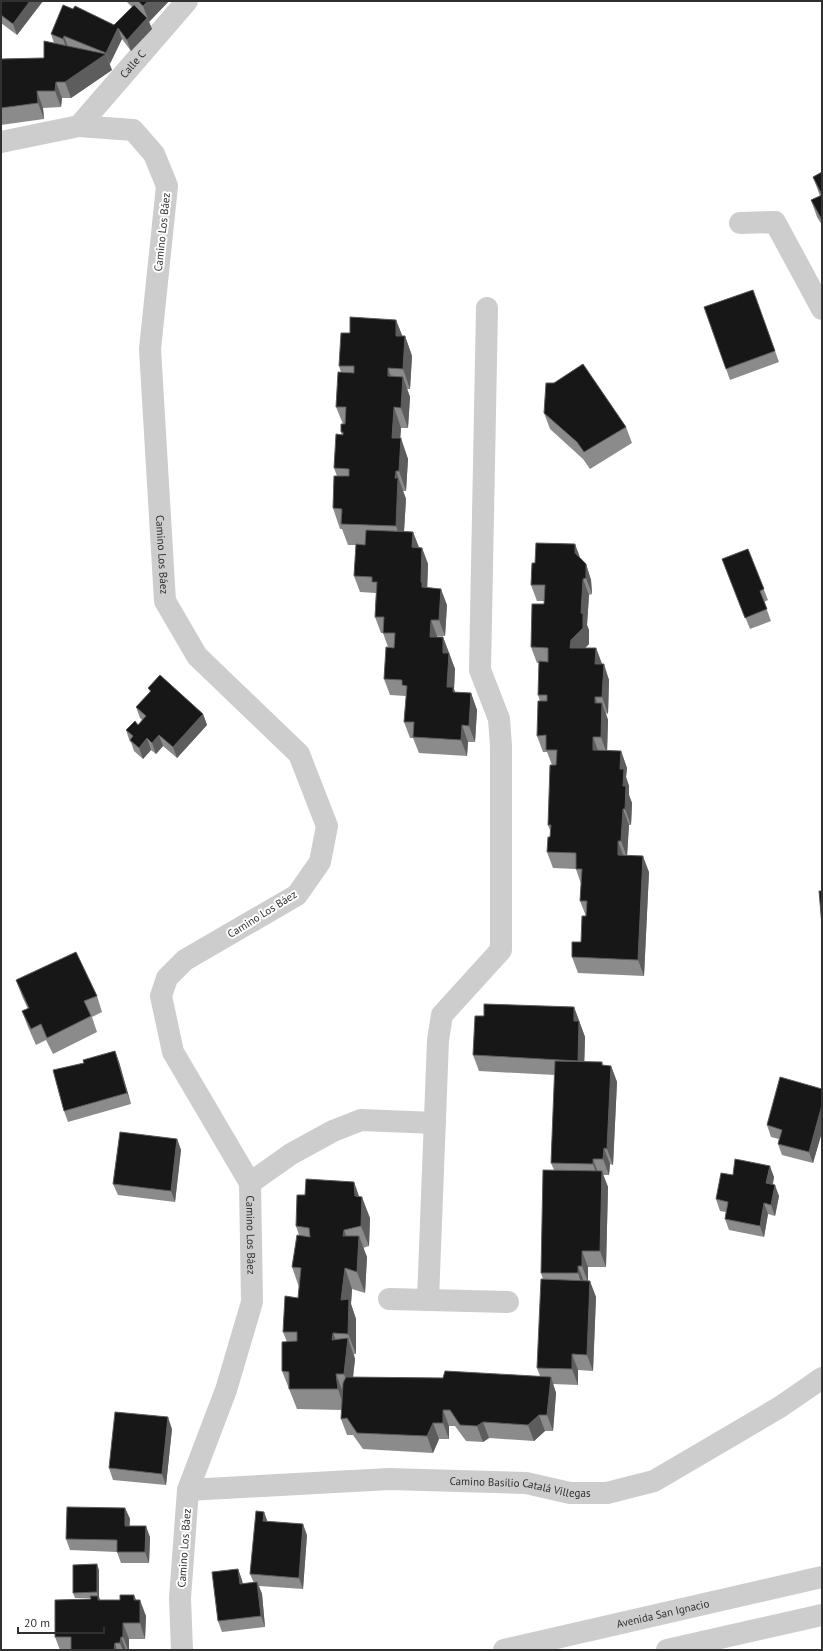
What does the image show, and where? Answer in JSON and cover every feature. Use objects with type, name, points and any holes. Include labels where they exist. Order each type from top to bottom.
[{"type":"street","name":"Calle C","points":[[79,126],[186,1]]},
{"type":"street","name":"Camino Los Báez","points":[[1,142],[79,126],[133,130],[154,154],[167,186],[150,349],[165,601],[198,656],[299,754],[327,826],[320,862],[298,894],[185,960],[167,978],[161,996],[173,1052],[250,1183],[252,1302],[226,1390],[188,1490],[180,1598],[182,1650]]},
{"type":"street","points":[[740,223],[775,222],[822,309]]},
{"type":"street","points":[[428,1300],[438,1040],[442,1016],[501,950],[501,746],[499,719],[480,670],[486,308]]},
{"type":"street","points":[[250,1183],[291,1154],[333,1131],[361,1120],[435,1123]]},
{"type":"street","points":[[390,1299],[508,1302]]},
{"type":"street","name":"Camino Basilio Catalá Villegas","points":[[188,1490],[388,1479],[526,1483],[570,1493],[606,1493],[654,1481],[780,1407],[822,1378]]},
{"type":"street","name":"Avenida San Ignacio","points":[[504,1650],[822,1577]]},
{"type":"street","points":[[668,1650],[822,1615]]},
{"type":"building","points":[[1,1],[30,1],[13,24],[1,15]]},
{"type":"building","points":[[138,1],[148,1],[143,6]]},
{"type":"building","points":[[63,5],[73,9],[75,6],[114,25],[134,5],[147,18],[127,40],[118,28],[106,53],[64,36],[63,39],[51,34]]},
{"type":"building","points":[[44,41],[106,54],[65,82],[56,82],[55,91],[37,91],[38,103],[1,108],[1,59],[44,58]]},
{"type":"building","points":[[822,172],[822,195],[813,177]]},
{"type":"building","points":[[822,195],[822,220],[811,200]]},
{"type":"building","points":[[753,290],[775,351],[726,369],[704,307]]},
{"type":"building","points":[[350,317],[396,320],[396,336],[405,336],[403,369],[388,368],[388,376],[403,377],[401,408],[394,407],[392,438],[401,438],[399,471],[396,471],[395,478],[398,478],[396,526],[341,524],[342,509],[333,508],[334,476],[349,476],[349,469],[334,468],[336,434],[343,435],[343,432],[341,432],[341,424],[345,424],[346,407],[336,407],[338,372],[354,373],[354,366],[339,366],[341,333],[350,333]]},
{"type":"building","points":[[583,364],[626,427],[584,452],[577,442],[544,413],[546,383],[554,383]]},
{"type":"building","points":[[366,530],[413,532],[412,547],[422,548],[422,587],[441,589],[439,620],[431,620],[430,637],[443,637],[443,653],[449,653],[447,687],[453,687],[453,692],[471,693],[469,726],[462,725],[461,740],[413,737],[414,722],[404,722],[407,686],[402,685],[402,680],[384,679],[386,647],[394,648],[395,633],[383,633],[384,617],[375,617],[377,582],[372,582],[372,577],[354,576],[356,544],[365,545]]},
{"type":"building","points":[[536,543],[575,544],[575,553],[586,564],[586,578],[583,579],[581,613],[583,614],[583,628],[571,640],[570,648],[596,648],[595,664],[604,664],[602,697],[595,697],[595,703],[602,703],[601,737],[593,737],[593,750],[621,751],[620,769],[624,769],[623,786],[626,786],[625,809],[623,809],[621,841],[618,841],[618,855],[643,856],[638,960],[572,957],[572,942],[581,942],[582,916],[586,916],[587,901],[580,901],[582,869],[576,869],[576,853],[547,852],[548,837],[550,837],[551,825],[548,825],[550,765],[556,765],[557,750],[546,750],[546,735],[537,736],[538,701],[547,701],[547,695],[538,695],[539,661],[548,662],[548,648],[531,647],[532,604],[544,604],[545,585],[531,585],[532,563],[535,563]]},
{"type":"building","points":[[748,549],[764,589],[760,591],[767,609],[745,618],[722,559]]},
{"type":"building","points":[[160,675],[203,714],[173,747],[159,735],[152,743],[147,738],[139,748],[130,740],[133,736],[126,730],[135,721],[138,725],[146,716],[136,707],[151,691],[148,688]]},
{"type":"building","points":[[819,891],[822,891],[822,926]]},
{"type":"building","points":[[76,952],[97,996],[84,1001],[91,1016],[47,1038],[41,1024],[31,1029],[22,1011],[29,1008],[16,980]]},
{"type":"building","points":[[484,1004],[574,1007],[574,1021],[579,1021],[578,1061],[473,1055],[475,1016],[484,1016]]},
{"type":"building","points":[[115,1051],[127,1093],[64,1111],[53,1070],[84,1063],[83,1060]]},
{"type":"building","points":[[555,1061],[602,1062],[602,1065],[611,1066],[607,1149],[604,1148],[603,1159],[593,1159],[593,1164],[551,1163]]},
{"type":"building","points":[[780,1077],[822,1089],[822,1105],[809,1152],[778,1144],[782,1130],[767,1125]]},
{"type":"building","points":[[120,1132],[177,1139],[171,1191],[113,1184]]},
{"type":"building","points":[[735,1159],[770,1166],[766,1183],[775,1185],[771,1205],[764,1203],[760,1226],[725,1219],[728,1202],[716,1199],[721,1173],[733,1175]]},
{"type":"building","points":[[543,1170],[602,1171],[600,1251],[582,1251],[582,1266],[578,1266],[578,1273],[541,1273]]},
{"type":"building","points":[[306,1179],[354,1182],[355,1196],[362,1197],[361,1226],[344,1230],[343,1236],[359,1236],[357,1272],[345,1268],[341,1300],[349,1299],[348,1334],[333,1333],[332,1340],[348,1338],[344,1374],[336,1374],[338,1389],[289,1389],[289,1372],[282,1371],[282,1342],[297,1341],[297,1332],[283,1332],[285,1296],[298,1298],[301,1268],[292,1267],[297,1235],[310,1237],[309,1228],[296,1226],[297,1195],[305,1195]]},
{"type":"building","points":[[541,1279],[590,1281],[587,1355],[572,1354],[572,1369],[537,1368]]},
{"type":"building","points":[[445,1371],[551,1377],[547,1415],[539,1415],[528,1425],[483,1422],[477,1426],[460,1425],[450,1410],[443,1410],[443,1423],[433,1423],[427,1436],[357,1433],[347,1418],[341,1419],[343,1383],[346,1377],[443,1378]]},
{"type":"building","points":[[115,1412],[168,1417],[162,1474],[109,1468]]},
{"type":"building","points":[[67,1507],[125,1508],[125,1526],[146,1526],[145,1552],[117,1552],[117,1540],[66,1539]]},
{"type":"building","points":[[256,1511],[264,1512],[263,1521],[303,1524],[299,1578],[250,1574]]},
{"type":"building","points":[[97,1564],[97,1592],[73,1593],[73,1565]]},
{"type":"building","points":[[238,1569],[240,1584],[257,1582],[261,1616],[218,1621],[212,1572]]},
{"type":"building","points":[[120,1595],[134,1595],[134,1600],[140,1600],[140,1623],[123,1623],[123,1637],[121,1637],[120,1643],[115,1643],[114,1650],[71,1650],[71,1637],[55,1637],[55,1600],[91,1599],[90,1596],[98,1596],[98,1600],[120,1600]]}]
